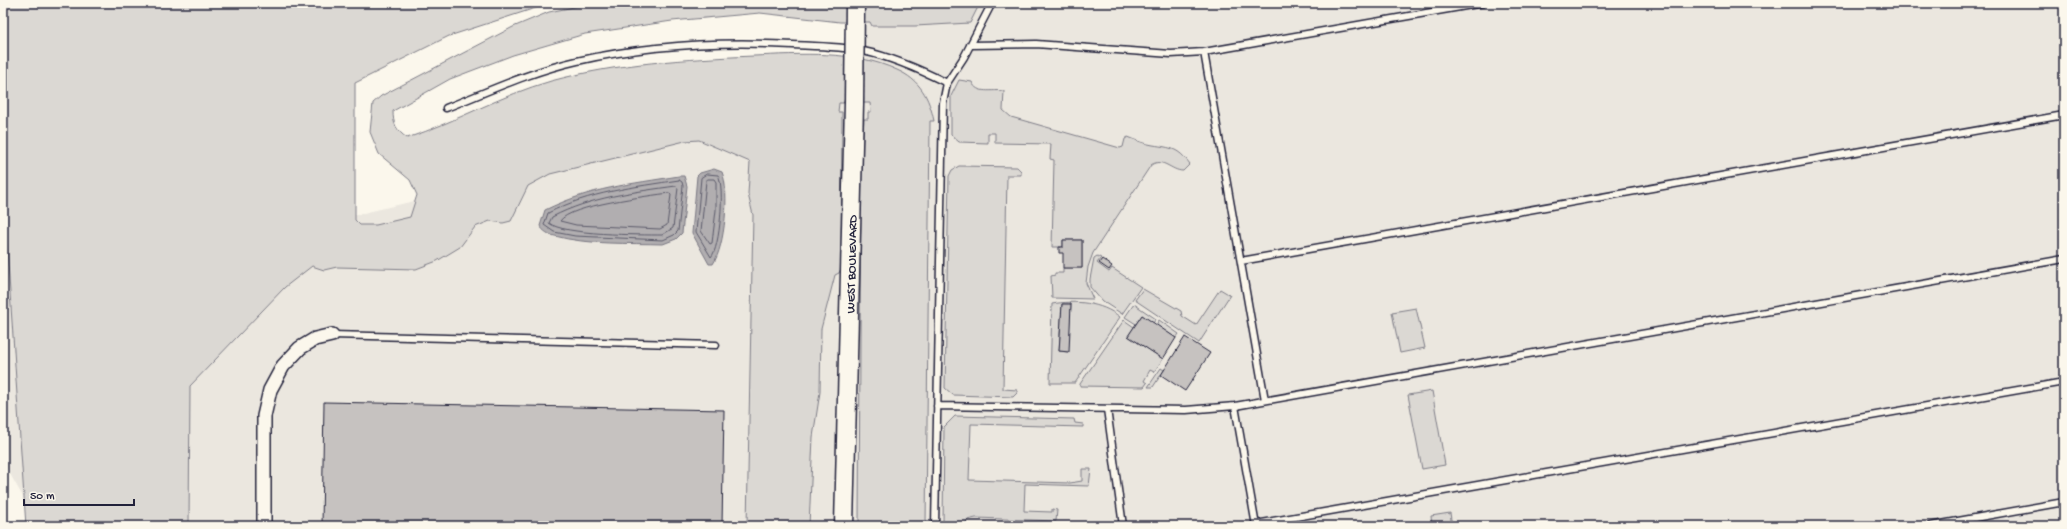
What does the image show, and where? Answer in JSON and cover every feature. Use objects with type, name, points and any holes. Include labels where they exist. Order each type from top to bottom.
[{"type":"street","name":"WEST BOULEVARD","points":[[844,526],[855,3]]},
{"type":"street","points":[[264,526],[264,416],[270,390],[283,366],[300,348],[315,338],[332,335]]},
{"type":"lane","points":[[934,526],[943,102],[947,84],[992,3]]},
{"type":"lane","points":[[970,45],[1036,44],[1172,54],[1204,52],[1483,3]]},
{"type":"lane","points":[[446,108],[509,82],[576,61],[632,51],[693,44],[762,43],[838,47],[881,56],[926,73],[947,84]]},
{"type":"lane","points":[[1204,52],[1265,400]]},
{"type":"lane","points":[[1241,261],[2064,115]]},
{"type":"lane","points":[[937,406],[1186,410],[1235,406],[2064,259]]},
{"type":"lane","points":[[332,335],[716,345]]},
{"type":"lane","points":[[1235,406],[1256,525],[2064,382]]},
{"type":"lane","points":[[1107,409],[1123,526]]},
{"type":"lane","points":[[1930,526],[2064,502]]},
{"type":"shaded area","points":[[3,3],[551,3],[449,36],[355,83],[355,220],[360,225],[376,225],[410,217],[417,195],[410,180],[379,154],[370,132],[373,103],[381,96],[513,27],[549,12],[594,3],[980,3],[970,23],[915,26],[872,26],[870,22],[840,22],[760,13],[672,21],[585,34],[513,55],[450,79],[393,111],[396,126],[407,138],[425,132],[496,101],[551,81],[626,66],[703,59],[808,54],[845,56],[880,64],[897,70],[912,79],[926,97],[934,121],[930,121],[926,526],[859,526],[861,170],[864,119],[868,119],[868,112],[871,112],[870,103],[839,103],[838,112],[842,112],[841,268],[839,273],[835,275],[821,329],[820,392],[813,437],[809,526],[747,526],[753,215],[748,194],[750,162],[699,140],[685,141],[550,174],[528,186],[511,221],[503,223],[490,221],[475,227],[460,247],[437,261],[416,269],[337,267],[324,270],[312,266],[285,287],[190,386],[189,526],[26,526],[5,219],[3,218]]},
{"type":"shaded area","points":[[853,3],[2064,3],[2064,526],[40,526],[3,462],[3,299],[850,97]]},
{"type":"shaded area","points":[[959,80],[972,82],[977,89],[985,91],[1004,91],[1003,110],[1011,117],[1120,148],[1123,147],[1125,139],[1128,137],[1147,144],[1174,150],[1182,155],[1190,164],[1183,171],[1163,163],[1155,163],[1151,165],[1093,253],[1088,267],[1086,283],[1093,299],[1052,298],[1051,276],[1055,275],[1055,273],[1063,273],[1063,268],[1082,268],[1082,240],[1063,240],[1063,247],[1052,247],[1054,160],[1050,159],[1051,144],[995,143],[995,133],[988,133],[988,143],[959,142],[951,135],[951,96]]},
{"type":"shaded area","points":[[959,166],[1017,167],[1021,171],[1021,175],[1007,175],[1003,389],[1017,390],[1017,393],[1013,397],[953,395],[945,388],[949,176],[952,170]]},
{"type":"shaded area","points":[[1097,256],[1101,258],[1097,263],[1109,272],[1112,268],[1141,287],[1122,314],[1102,301],[1090,287],[1094,258]]},
{"type":"shaded area","points":[[1143,289],[1181,311],[1182,316],[1196,325],[1220,289],[1230,295],[1199,343],[1135,300]]},
{"type":"shaded area","points":[[1070,302],[1088,303],[1105,308],[1120,317],[1075,383],[1050,383],[1052,304]],"holes":[[[1062,304],[1071,304],[1068,352],[1059,351]]]},
{"type":"shaded area","points":[[1134,304],[1156,319],[1153,323],[1142,315],[1136,324],[1125,317]]},
{"type":"shaded area","points":[[1416,308],[1425,348],[1400,353],[1392,312]]},
{"type":"shaded area","points":[[1124,320],[1134,327],[1128,336],[1163,359],[1154,372],[1150,370],[1144,381],[1147,383],[1144,387],[1080,386],[1080,384]]},
{"type":"shaded area","points":[[1159,320],[1179,334],[1176,338],[1156,325]]},
{"type":"shaded area","points":[[1161,368],[1164,370],[1153,387],[1148,387]]},
{"type":"shaded area","points":[[1432,391],[1445,465],[1422,469],[1408,395]]},
{"type":"shaded area","points":[[955,416],[1074,419],[1075,423],[1083,424],[1083,427],[971,424],[969,480],[1070,483],[1082,481],[1082,469],[1091,469],[1089,486],[1025,484],[1024,511],[1052,512],[1052,509],[1057,510],[1056,521],[976,518],[967,520],[966,526],[943,526],[944,427]]},
{"type":"shaded area","points":[[1450,513],[1452,526],[1432,526],[1431,516]]},
{"type":"water","points":[[714,169],[722,172],[726,192],[726,205],[721,245],[713,264],[709,264],[692,233],[697,176],[700,173]]},
{"type":"water","points":[[684,176],[687,186],[682,233],[676,239],[663,244],[609,243],[567,239],[551,235],[544,231],[540,226],[545,210],[578,197],[627,184]]},
{"type":"building","points":[[1063,240],[1082,240],[1082,268],[1063,268],[1063,253],[1059,253],[1059,247],[1063,247]]},
{"type":"building","points":[[1102,259],[1112,266],[1109,270],[1099,263]]},
{"type":"building","points":[[1062,304],[1071,304],[1069,352],[1059,351]]},
{"type":"building","points":[[1142,315],[1176,338],[1163,359],[1128,336]]},
{"type":"building","points":[[1185,337],[1210,353],[1185,391],[1161,375]]},
{"type":"building","points":[[324,402],[724,410],[722,526],[322,526]]}]
